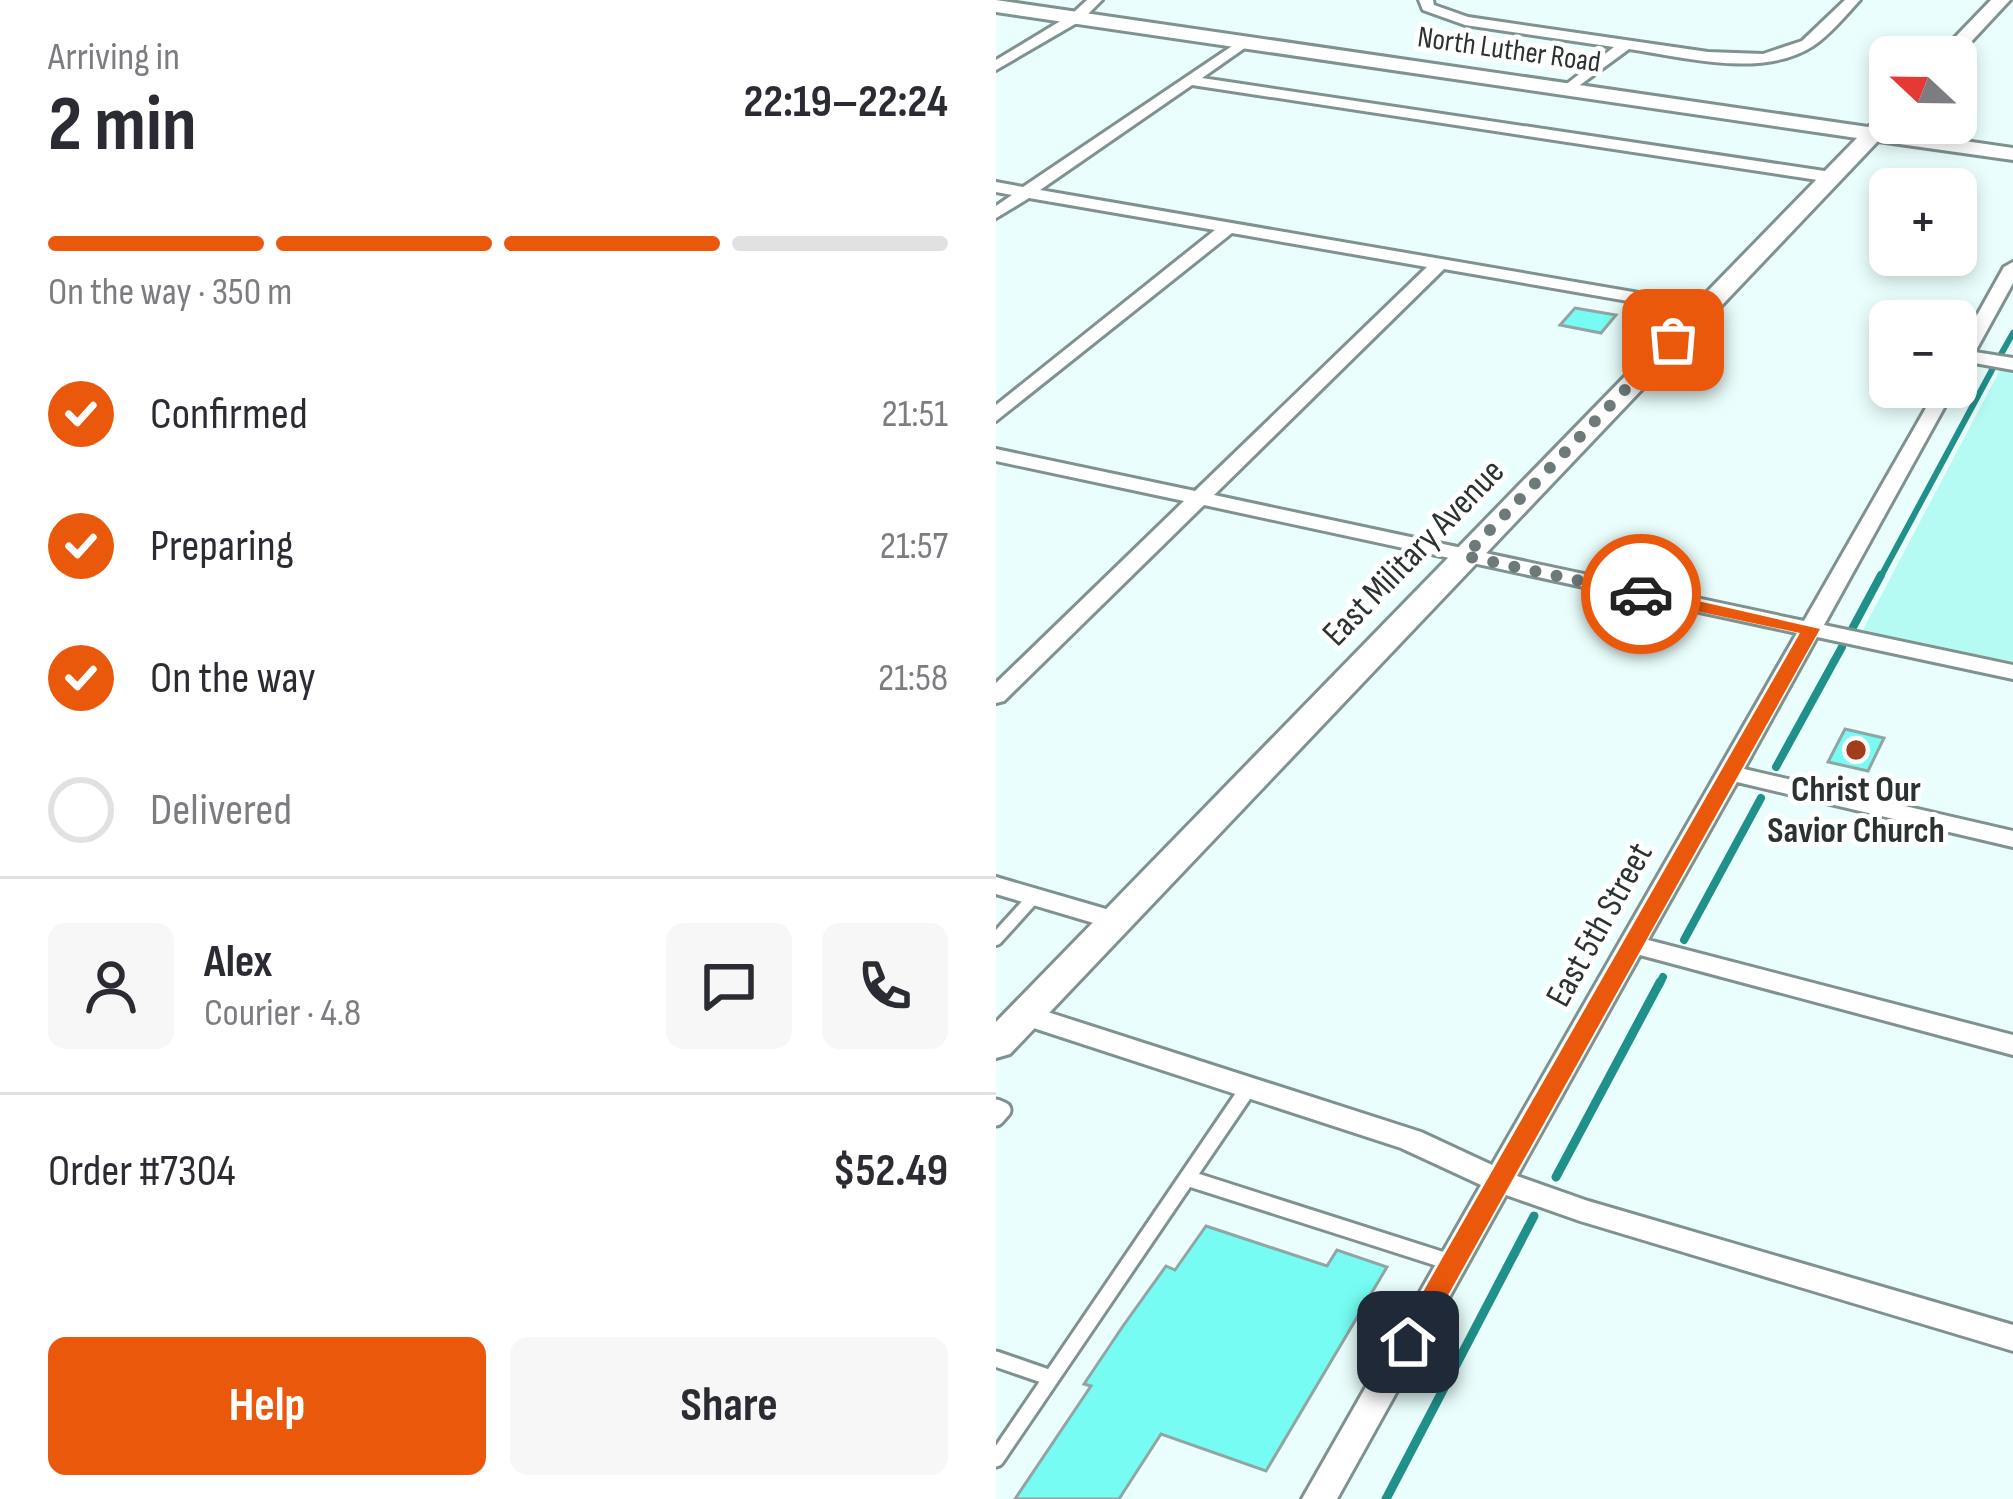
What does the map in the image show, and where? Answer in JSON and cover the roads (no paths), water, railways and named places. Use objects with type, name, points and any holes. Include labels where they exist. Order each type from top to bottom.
[{"type":"main road","points":[[1966,36],[2001,0]]},
{"type":"main road","name":"North Luther Road","points":[[996,6],[1580,90],[1869,123]]},
{"type":"main road","name":"East Military Avenue","points":[[996,1045],[1869,138]]},
{"type":"main road","name":"North Luther Road","points":[[1969,144],[2013,154]]},
{"type":"street","points":[[1077,17],[1095,0]]},
{"type":"street","points":[[996,66],[1077,17],[1116,0]]},
{"type":"street","points":[[1426,0],[1441,16],[1620,51],[1764,58],[1798,50],[1853,0]]},
{"type":"street","points":[[996,213],[1244,42]]},
{"type":"street","points":[[1580,90],[1610,73],[1620,51]]},
{"type":"street","points":[[1189,80],[1831,177]]},
{"type":"street","points":[[996,187],[1703,309]]},
{"type":"street","points":[[996,415],[1229,227]]},
{"type":"street","points":[[996,696],[1442,263]]},
{"type":"street","points":[[1977,332],[2013,267]]},
{"type":"street","points":[[1977,363],[2013,364]]},
{"type":"street","name":"East 5th Street","points":[[1319,1499],[1935,408]]},
{"type":"street","points":[[996,455],[2013,673]]},
{"type":"street","points":[[1727,772],[2013,839]]},
{"type":"street","points":[[996,885],[1114,920]]},
{"type":"street","points":[[1630,944],[2013,1045]]},
{"type":"street","points":[[1024,1015],[1411,1140],[1580,1210],[2013,1338]]},
{"type":"lane","points":[[996,939],[1034,896]]},
{"type":"lane","points":[[996,1459],[1249,1088]]},
{"type":"lane","points":[[996,1107],[1003,1110],[996,1118]]},
{"type":"lane","points":[[1187,1178],[1453,1263]]},
{"type":"lane","points":[[996,1359],[1051,1378]]},
{"type":"waterway","points":[[2000,356],[2013,333]]},
{"type":"waterway","points":[[1880,578],[1993,368]]},
{"type":"waterway","points":[[1852,629],[1881,575]]},
{"type":"waterway","points":[[1776,767],[1842,647]]},
{"type":"waterway","points":[[1684,940],[1761,798]]},
{"type":"waterway","points":[[1659,985],[1663,977]]},
{"type":"waterway","points":[[1556,1177],[1660,982]]},
{"type":"waterway","points":[[1386,1499],[1534,1216]]},
{"type":"place","name":"Christ Our Savior Church","points":[[1856,750]]}]
